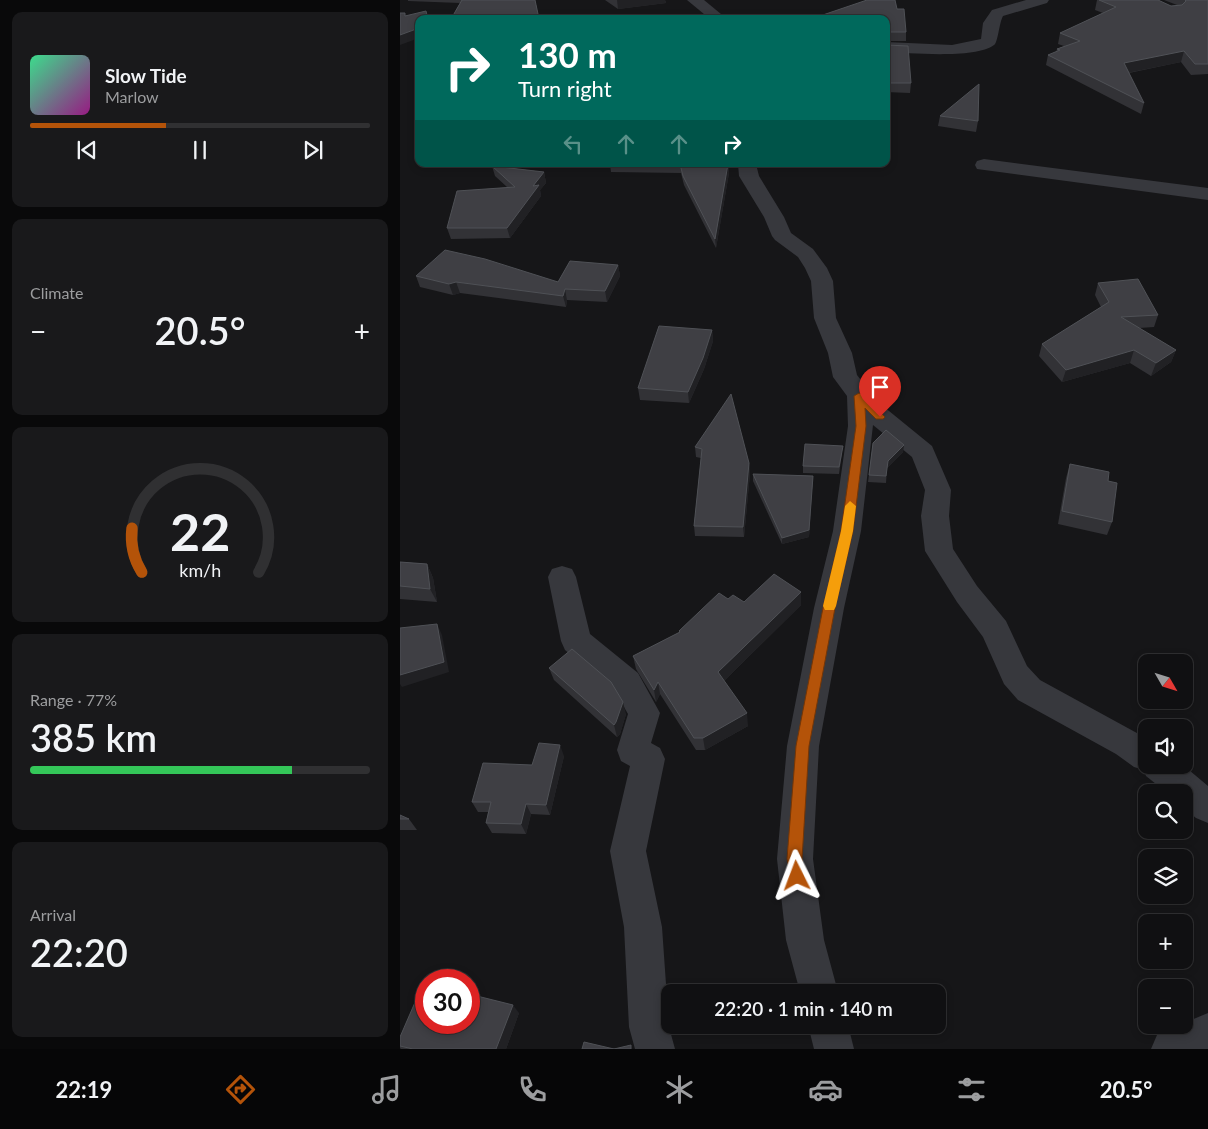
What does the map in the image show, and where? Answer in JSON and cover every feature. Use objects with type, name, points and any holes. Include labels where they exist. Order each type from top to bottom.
[{"type":"street","points":[[694,0],[715,15]]},
{"type":"street","points":[[890,47],[943,49],[980,46],[989,42],[991,23],[997,14],[1042,0]]},
{"type":"street","points":[[984,165],[1208,194]]},
{"type":"street","points":[[747,167],[749,176],[774,217],[782,236],[806,253],[816,268],[822,281],[825,318],[840,353],[845,377],[869,408],[923,452],[938,490],[935,516],[939,550],[967,594],[995,630],[1015,675],[1029,690],[1138,751]]},
{"type":"street","points":[[817,984],[805,940],[795,859],[803,746],[829,608],[847,531],[861,426],[859,396]]},
{"type":"street","points":[[562,577],[576,641],[627,683],[644,713],[633,750],[648,759],[628,851],[644,927],[649,1027],[655,1049]]},
{"type":"street","points":[[1169,774],[1208,807]]},
{"type":"street","points":[[1171,1049],[1208,1033]]},
{"type":"street","points":[[830,1034],[834,1049]]},
{"type":"building","points":[[462,0],[535,0],[538,14],[537,15],[453,15]]},
{"type":"building","points":[[867,0],[895,0],[897,9],[904,9],[906,32],[890,32],[890,15],[823,15]]},
{"type":"building","points":[[1099,0],[1158,0],[1171,6],[1182,5],[1185,0],[1208,0],[1208,64],[1195,64],[1184,51],[1124,63],[1144,103],[1048,55],[1060,50],[1057,49],[1080,41],[1060,33],[1116,7]]},
{"type":"building","points":[[426,11],[427,15],[415,15],[415,29],[400,35],[400,13],[405,13],[405,16]]},
{"type":"building","points":[[890,45],[908,46],[911,83],[890,83]]},
{"type":"building","points":[[979,84],[978,121],[940,116]]},
{"type":"building","points":[[493,167],[544,172],[533,186],[539,185],[507,228],[447,228],[457,191],[515,187]]},
{"type":"building","points":[[681,167],[727,167],[715,239],[683,176]]},
{"type":"building","points":[[445,250],[485,259],[558,282],[570,261],[618,265],[605,291],[565,289],[563,296],[456,282],[449,284],[416,276]]},
{"type":"building","points":[[1138,279],[1158,315],[1121,317],[1176,350],[1156,363],[1134,350],[1066,370],[1042,344],[1109,302],[1098,283]]},
{"type":"building","points":[[659,326],[712,330],[703,358],[688,392],[638,388]]},
{"type":"building","points":[[731,394],[749,463],[743,527],[694,526],[702,449],[695,447]]},
{"type":"building","points":[[886,430],[904,445],[888,461],[886,476],[869,475],[873,443]]},
{"type":"building","points":[[805,444],[843,446],[839,467],[803,466]]},
{"type":"building","points":[[1070,464],[1109,472],[1108,481],[1117,483],[1112,522],[1062,511]]},
{"type":"building","points":[[753,474],[813,476],[809,530],[782,538]]},
{"type":"building","points":[[400,562],[427,564],[430,589],[400,586]]},
{"type":"building","points":[[774,574],[801,592],[718,672],[747,713],[703,738],[694,738],[658,682],[654,690],[633,656],[680,632],[719,593],[728,599],[733,595],[744,602]]},
{"type":"building","points":[[437,624],[444,662],[400,675],[400,628]]},
{"type":"building","points":[[572,649],[611,682],[623,702],[614,725],[549,668]]},
{"type":"building","points":[[539,743],[560,745],[546,805],[526,804],[521,824],[486,823],[491,802],[472,802],[483,763],[532,765]]},
{"type":"building","points":[[400,815],[409,819],[400,819]]},
{"type":"building","points":[[480,997],[513,1005],[496,1049],[413,1049],[400,1046],[400,1037],[415,1002],[415,1034],[480,1034]]},
{"type":"building","points":[[584,1042],[614,1049],[582,1049]]},
{"type":"building","points":[[631,1045],[631,1049],[614,1049]]},
{"type":"slow traffic","points":[[830,606],[847,531],[850,506]]},
{"type":"route","points":[[797,876],[795,859],[803,746],[829,608],[847,531],[861,426],[859,396],[880,417]]}]
